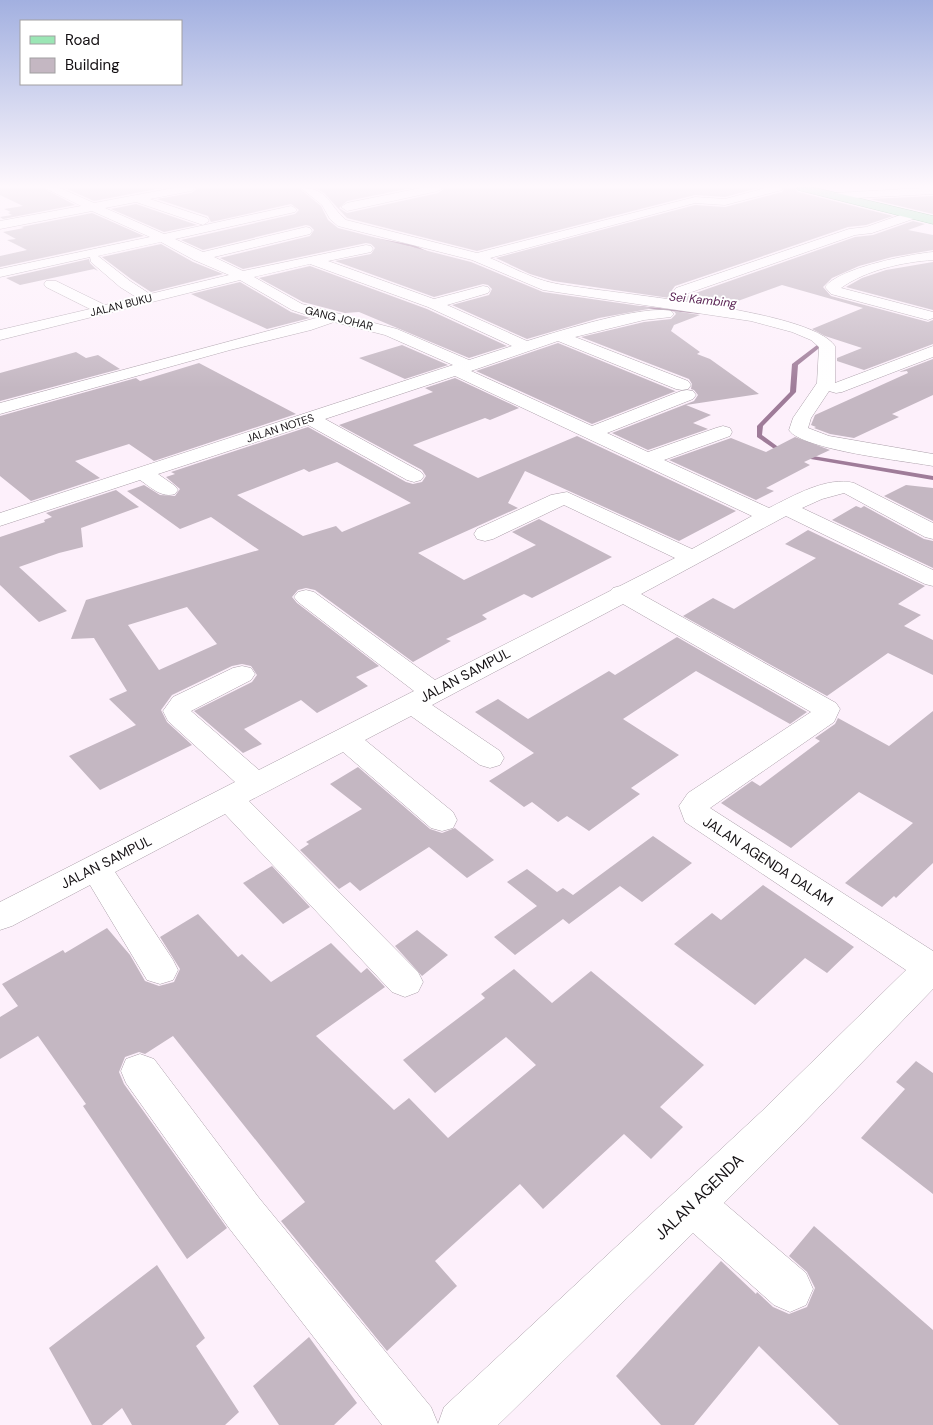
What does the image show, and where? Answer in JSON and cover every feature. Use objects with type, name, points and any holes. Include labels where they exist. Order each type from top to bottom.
[{"type":"street","points":[[0,273],[86,254]]},
{"type":"street","name":"GANG JOHAR","points":[[194,254],[242,276],[298,307],[391,332],[591,433],[647,459],[933,579]]},
{"type":"street","points":[[199,257],[211,254]]},
{"type":"street","points":[[215,264],[250,254]]},
{"type":"street","name":"JALAN BUKU","points":[[0,335],[242,276],[340,254]]},
{"type":"street","points":[[467,254],[548,287],[752,316],[779,322],[818,337],[827,346],[826,383],[802,418],[798,430],[813,438],[933,460]]},
{"type":"street","points":[[477,257],[487,254]]},
{"type":"street","points":[[751,270],[798,254]]},
{"type":"street","points":[[928,315],[836,291],[832,287],[863,272],[917,257],[933,256]]},
{"type":"street","points":[[96,259],[125,284],[148,299]]},
{"type":"street","points":[[310,261],[319,262],[433,304],[526,347]]},
{"type":"street","points":[[51,284],[104,310]]},
{"type":"street","points":[[433,304],[484,290]]},
{"type":"street","name":"JALAN NOTES","points":[[0,520],[559,336],[636,317],[658,314],[739,324]]},
{"type":"street","points":[[0,409],[226,346],[306,327],[334,317]]},
{"type":"street","points":[[559,336],[684,390],[591,433]]},
{"type":"street","points":[[836,388],[933,352]]},
{"type":"street","points":[[309,418],[414,476]]},
{"type":"street","points":[[647,459],[723,432]]},
{"type":"street","points":[[143,473],[168,490]]},
{"type":"street","name":"JALAN SAMPUL","points":[[0,917],[621,593],[693,558],[777,512],[831,488],[847,486],[933,532]]},
{"type":"street","points":[[485,534],[558,499],[567,498],[693,558]]},
{"type":"street","name":"JALAN AGENDA DALAM","points":[[621,593],[826,708],[824,716],[700,800],[694,806],[696,814],[932,967]]},
{"type":"street","points":[[306,597],[490,758]]},
{"type":"street","points":[[242,674],[182,703],[177,711],[178,715],[405,982]]},
{"type":"street","points":[[344,738],[442,820]]},
{"type":"street","points":[[95,867],[160,970]]},
{"type":"street","name":"JALAN AGENDA","points":[[462,1425],[693,1204],[932,967]]},
{"type":"street","points":[[140,1071],[244,1213],[413,1425]]},
{"type":"street","points":[[693,1204],[790,1289]]},
{"type":"building","points":[[7,254],[58,254],[0,267],[0,256]]},
{"type":"building","points":[[113,254],[180,254],[223,274],[151,292],[102,257]]},
{"type":"building","points":[[234,254],[312,254],[243,269],[220,258]]},
{"type":"building","points":[[368,254],[442,254],[471,262],[543,292],[654,308],[599,318],[527,339],[452,305],[489,295],[492,289],[488,285],[483,284],[434,297],[335,261]]},
{"type":"building","points":[[509,254],[767,254],[675,286],[672,290],[674,295],[687,296],[805,254],[907,254],[859,266],[832,278],[823,287],[831,296],[928,322],[933,320],[933,344],[864,370],[837,361],[837,358],[862,348],[825,336],[812,329],[863,308],[782,285],[724,306],[553,281],[530,274],[496,258]]},
{"type":"building","points":[[89,259],[90,263],[98,271],[94,269],[20,285],[6,278]]},
{"type":"building","points":[[933,262],[933,310],[846,287],[862,278],[886,270]]},
{"type":"building","points":[[310,266],[427,309],[507,346],[469,358],[359,312],[345,313],[303,302],[259,278]]},
{"type":"building","points":[[240,282],[291,312],[310,318],[267,329],[191,294]]},
{"type":"building","points":[[674,311],[700,315],[674,325],[671,331],[700,352],[697,354],[710,359],[759,394],[686,405],[711,415],[693,423],[708,429],[648,450],[612,433],[694,401],[698,395],[691,389],[692,384],[689,379],[581,337],[644,322],[671,319],[676,314]]},
{"type":"building","points":[[558,343],[676,391],[592,424],[476,371]]},
{"type":"building","points":[[402,345],[448,365],[405,379],[359,358]]},
{"type":"building","points":[[76,352],[86,358],[98,355],[120,369],[0,401],[0,373]]},
{"type":"building","points":[[933,359],[933,395],[892,414],[899,417],[854,438],[830,434],[811,425],[815,415],[908,373],[907,371],[899,372]]},
{"type":"building","points":[[199,363],[296,414],[154,461],[129,444],[75,461],[100,478],[31,501],[0,476],[0,416],[136,378],[140,381]]},
{"type":"building","points":[[455,378],[519,408],[490,420],[485,418],[413,445],[478,478],[577,436],[736,511],[679,541],[525,471],[508,503],[518,508],[418,553],[464,580],[536,545],[512,532],[539,519],[612,557],[532,598],[524,594],[482,615],[487,619],[446,639],[451,641],[413,662],[315,590],[306,588],[298,590],[292,597],[297,603],[379,666],[356,677],[368,686],[317,713],[301,700],[244,729],[262,744],[243,753],[194,711],[252,682],[257,675],[251,666],[242,664],[232,666],[172,695],[161,710],[167,722],[192,745],[100,790],[69,756],[136,725],[109,699],[127,691],[94,638],[71,639],[86,600],[259,550],[211,517],[180,529],[127,491],[144,485],[160,495],[175,496],[180,489],[166,477],[175,474],[171,472],[308,427],[406,482],[413,484],[422,482],[426,476],[422,470],[339,425],[433,392],[425,388]],"holes":[[[337,462],[411,503],[342,532],[336,526],[303,536],[237,495],[304,469],[309,472]],[[187,607],[217,644],[159,670],[128,625]]]},
{"type":"building","points":[[795,437],[830,450],[804,462],[810,465],[766,488],[774,491],[756,500],[669,460],[731,438],[766,452]]},
{"type":"building","points":[[906,485],[933,488],[933,521],[884,496]]},
{"type":"building","points":[[116,490],[139,507],[81,528],[83,547],[19,567],[67,611],[39,622],[0,585],[0,537],[45,522],[44,520],[52,517],[46,513]]},
{"type":"building","points":[[856,506],[861,508],[864,506],[924,539],[933,541],[933,568],[832,520]]},
{"type":"building","points":[[808,530],[925,586],[898,604],[921,615],[904,626],[933,640],[933,675],[888,653],[827,696],[683,616],[713,598],[734,609],[816,558],[785,544]]},
{"type":"building","points":[[677,637],[807,712],[790,724],[696,671],[623,719],[679,755],[631,788],[640,794],[589,831],[567,816],[558,822],[532,802],[524,807],[489,781],[534,753],[475,712],[498,699],[528,719],[609,671],[615,675]]},
{"type":"building","points":[[933,711],[933,863],[896,898],[894,896],[882,907],[845,883],[913,823],[859,792],[791,848],[721,803],[752,781],[760,786],[820,741],[815,738],[835,724],[838,718],[889,746]]},
{"type":"building","points":[[358,767],[430,829],[442,833],[455,828],[494,860],[467,878],[429,847],[360,891],[350,882],[339,889],[300,850],[309,844],[306,842],[362,809],[330,784]]},
{"type":"building","points":[[653,836],[692,863],[642,902],[620,886],[569,924],[563,919],[515,955],[494,937],[537,906],[507,882],[527,869],[557,892],[563,888],[573,895]]},
{"type":"building","points":[[272,866],[310,907],[283,924],[243,883]]},
{"type":"building","points":[[763,885],[854,947],[827,973],[805,958],[755,1005],[674,944],[712,913],[721,920]]},
{"type":"building","points":[[198,914],[238,957],[242,954],[271,982],[331,943],[361,973],[367,968],[385,987],[316,1036],[394,1110],[409,1098],[448,1138],[536,1065],[506,1037],[435,1093],[403,1060],[485,998],[481,994],[514,969],[552,1003],[591,971],[704,1065],[660,1107],[683,1127],[651,1159],[624,1134],[543,1209],[520,1184],[435,1261],[457,1286],[387,1351],[281,1221],[305,1202],[173,1036],[145,1054],[139,1052],[125,1057],[119,1072],[124,1084],[227,1228],[187,1259],[83,1106],[86,1104],[38,1036],[0,1059],[0,1017],[18,1006],[2,984],[63,950],[65,953],[107,928],[130,955],[145,981],[159,986],[174,982],[180,969],[160,937]]},
{"type":"building","points":[[417,930],[448,955],[422,976],[395,946]]},
{"type":"building","points":[[916,1061],[933,1073],[933,1194],[861,1138],[905,1089],[896,1082]]},
{"type":"building","points":[[814,1226],[933,1330],[933,1425],[839,1425],[759,1346],[694,1425],[661,1425],[616,1376],[721,1261],[756,1294],[757,1292],[773,1307],[789,1314],[807,1307],[815,1288],[807,1272],[789,1256]]},
{"type":"building","points":[[157,1265],[205,1338],[196,1346],[239,1412],[225,1425],[132,1425],[122,1408],[102,1425],[92,1425],[49,1348]]},
{"type":"building","points":[[309,1337],[357,1403],[334,1425],[279,1425],[253,1386]]},
{"type":"waterway","name":"Sei Kambing","points":[[641,307],[700,313]]},
{"type":"waterway","name":"Sei Kambing","points":[[786,451],[775,447],[759,436],[760,426],[793,392],[795,364],[820,345],[814,339]]},
{"type":"waterway","name":"Sei Kambing","points":[[801,456],[933,478]]}]
